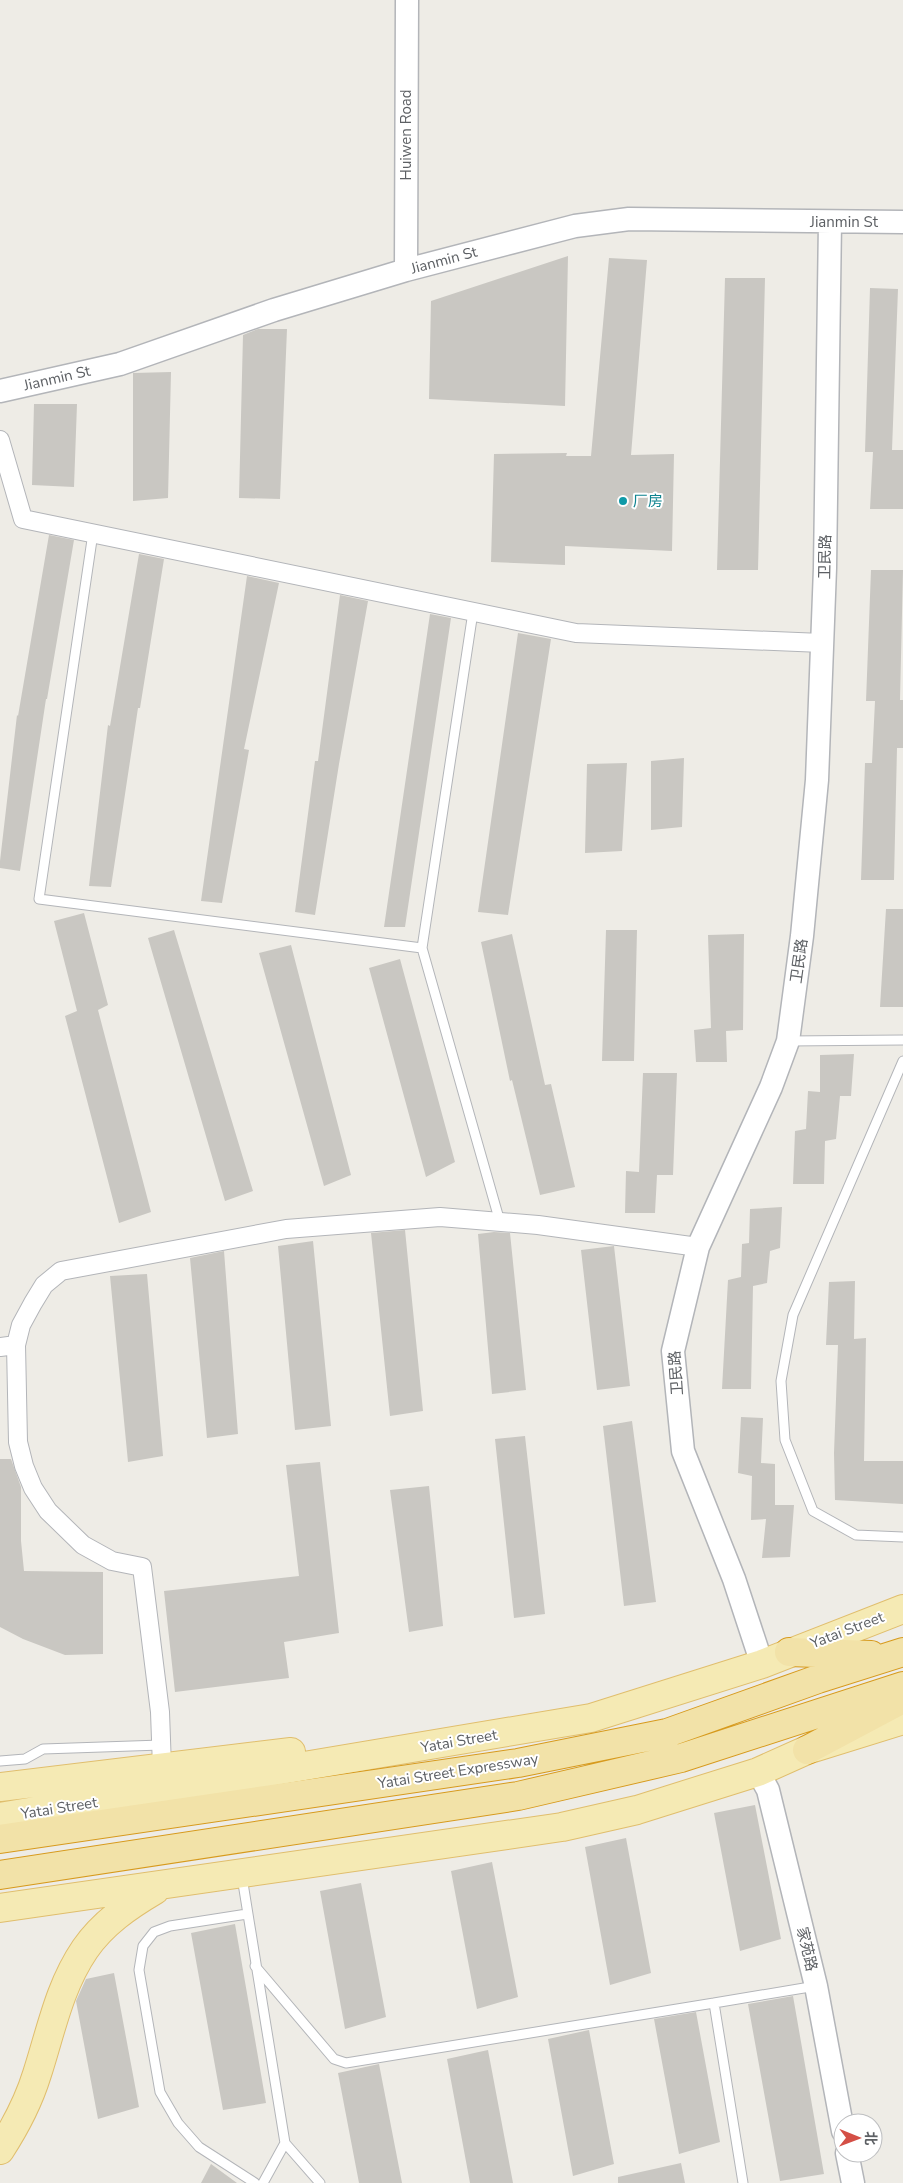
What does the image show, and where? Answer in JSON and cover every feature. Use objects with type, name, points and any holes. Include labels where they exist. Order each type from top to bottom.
[{"type":"highway","points":[[788,1652],[899,1654]]},
{"type":"highway","name":"Yatai Street Expressway","points":[[0,1839],[518,1763],[668,1733],[818,1679],[899,1654]]},
{"type":"highway","points":[[0,1875],[518,1796],[681,1758],[903,1686]]},
{"type":"highway","points":[[807,1750],[903,1699]]},
{"type":"main road","name":"Yatai Street","points":[[0,1817],[368,1757],[591,1718],[762,1664],[788,1652],[903,1609]]},
{"type":"main road","points":[[0,1908],[562,1826],[637,1810],[758,1772],[807,1750],[903,1720]]},
{"type":"main road","points":[[0,1787],[22,1786],[134,1770],[162,1756],[289,1752],[368,1757]]},
{"type":"main road","points":[[0,2150],[37,2076],[61,1992],[85,1948],[103,1927],[126,1907],[164,1885]]},
{"type":"street","name":"Huiwen Road","points":[[406,0],[406,270]]},
{"type":"street","name":"Jianmin St","points":[[0,391],[120,364],[274,310],[406,270],[575,226],[629,219],[903,222]]},
{"type":"street","name":"卫民路","points":[[762,1664],[734,1579],[683,1450],[673,1350],[698,1247],[771,1087],[788,1041],[802,936],[817,780],[822,643],[830,222]]},
{"type":"street","points":[[0,440],[23,519],[576,633],[822,643]]},
{"type":"street","points":[[162,1756],[160,1712],[142,1567],[112,1561],[83,1545],[48,1511],[33,1488],[24,1466],[18,1442],[8,1346],[44,1285],[61,1271],[286,1229],[440,1217],[538,1225],[698,1247]]},
{"type":"street","name":"家苑路","points":[[758,1772],[768,1790],[816,1986],[840,2113]]},
{"type":"street","points":[[849,2163],[853,2183]]},
{"type":"lane","points":[[93,533],[39,899],[422,948]]},
{"type":"lane","points":[[473,612],[422,948],[500,1222]]},
{"type":"lane","points":[[788,1041],[903,1040]]},
{"type":"lane","points":[[903,1061],[792,1315],[781,1381],[785,1440],[812,1510],[856,1535],[903,1538]]},
{"type":"lane","points":[[0,1761],[25,1759],[43,1749],[162,1756]]},
{"type":"lane","points":[[242,1874],[255,1966],[285,2143],[320,2183]]},
{"type":"lane","points":[[247,1914],[170,1926],[154,1932],[143,1946],[139,1970],[160,2092],[178,2123],[199,2147],[255,2183]]},
{"type":"lane","points":[[255,1966],[334,2059],[346,2063],[816,1986]]},
{"type":"lane","points":[[714,2003],[742,2183]]},
{"type":"lane","points":[[263,2183],[285,2143]]},
{"type":"building","points":[[568,256],[565,406],[429,399],[431,301]]},
{"type":"building","points":[[609,258],[647,260],[631,455],[674,454],[672,551],[565,546],[565,565],[491,562],[494,454],[567,453],[566,456],[591,456]]},
{"type":"building","points":[[725,278],[765,278],[758,570],[717,570]]},
{"type":"building","points":[[870,288],[898,289],[892,450],[903,450],[903,509],[870,509],[873,452],[865,452]]},
{"type":"building","points":[[258,329],[287,329],[280,499],[239,498],[243,335]]},
{"type":"building","points":[[171,372],[168,498],[133,501],[133,373]]},
{"type":"building","points":[[34,404],[77,404],[74,487],[32,485]]},
{"type":"building","points":[[49,535],[74,540],[46,699],[20,871],[0,868],[0,861],[17,715]]},
{"type":"building","points":[[139,554],[164,559],[140,708],[138,708],[111,887],[89,886],[108,725],[110,726]]},
{"type":"building","points":[[871,570],[903,570],[900,700],[903,700],[903,748],[897,748],[894,880],[861,880],[865,763],[872,763],[875,701],[866,701]]},
{"type":"building","points":[[247,576],[279,583],[244,749],[249,750],[222,903],[201,901]]},
{"type":"building","points":[[340,595],[368,601],[315,915],[295,912],[315,761],[318,761]]},
{"type":"building","points":[[430,614],[451,618],[405,927],[384,927]]},
{"type":"building","points":[[518,633],[551,639],[508,915],[478,912]]},
{"type":"building","points":[[684,758],[682,827],[651,830],[651,761]]},
{"type":"building","points":[[627,763],[622,851],[585,853],[587,764]]},
{"type":"building","points":[[886,909],[903,909],[903,1007],[880,1007]]},
{"type":"building","points":[[84,913],[108,1005],[98,1010],[151,1212],[119,1223],[65,1016],[77,1011],[54,921]]},
{"type":"building","points":[[174,930],[253,1191],[225,1201],[148,938]]},
{"type":"building","points":[[606,930],[637,930],[634,1061],[602,1061]]},
{"type":"building","points":[[512,934],[545,1085],[551,1084],[575,1187],[540,1195],[512,1080],[510,1081],[481,942]]},
{"type":"building","points":[[744,934],[743,1030],[726,1031],[727,1062],[696,1062],[694,1030],[711,1028],[708,935]]},
{"type":"building","points":[[291,945],[351,1175],[324,1186],[259,953]]},
{"type":"building","points":[[400,959],[455,1162],[426,1177],[369,968]]},
{"type":"building","points":[[854,1054],[851,1096],[840,1096],[836,1139],[825,1141],[824,1184],[793,1184],[795,1131],[806,1129],[808,1091],[820,1092],[820,1055]]},
{"type":"building","points":[[643,1073],[677,1073],[673,1175],[657,1175],[655,1213],[625,1213],[626,1171],[639,1172]]},
{"type":"building","points":[[782,1207],[780,1248],[770,1251],[767,1283],[753,1286],[751,1389],[722,1389],[728,1280],[741,1277],[742,1244],[749,1243],[750,1209]]},
{"type":"building","points":[[405,1230],[423,1411],[390,1416],[371,1233]]},
{"type":"building","points":[[510,1233],[526,1390],[492,1394],[478,1234]]},
{"type":"building","points":[[313,1241],[331,1426],[295,1430],[278,1246]]},
{"type":"building","points":[[614,1246],[630,1386],[597,1390],[581,1250]]},
{"type":"building","points":[[224,1251],[238,1434],[207,1438],[190,1258]]},
{"type":"building","points":[[147,1274],[163,1456],[128,1462],[110,1276]]},
{"type":"building","points":[[855,1281],[854,1339],[866,1338],[864,1461],[903,1461],[903,1504],[835,1500],[834,1453],[838,1345],[826,1345],[829,1282]]},
{"type":"building","points":[[741,1417],[763,1418],[761,1463],[775,1464],[775,1505],[794,1505],[790,1557],[762,1558],[766,1519],[751,1520],[752,1476],[738,1473]]},
{"type":"building","points":[[632,1421],[656,1602],[624,1606],[603,1426]]},
{"type":"building","points":[[525,1436],[545,1614],[514,1618],[495,1439]]},
{"type":"building","points":[[0,1459],[11,1459],[21,1487],[21,1541],[24,1571],[103,1572],[103,1654],[65,1655],[23,1639],[0,1627]]},
{"type":"building","points":[[320,1462],[339,1633],[284,1642],[289,1678],[175,1692],[164,1591],[299,1576],[286,1465]]},
{"type":"building","points":[[429,1486],[443,1626],[409,1632],[390,1490]]},
{"type":"building","points":[[755,1805],[781,1939],[740,1951],[714,1813]]},
{"type":"building","points":[[626,1838],[651,1973],[610,1985],[585,1847]]},
{"type":"building","points":[[492,1862],[518,1997],[477,2009],[451,1871]]},
{"type":"building","points":[[361,1883],[386,2017],[345,2029],[320,1891]]},
{"type":"building","points":[[235,1924],[266,2103],[223,2110],[191,1933]]},
{"type":"building","points":[[114,1973],[139,2107],[98,2119],[76,2001],[86,1979]]},
{"type":"building","points":[[793,1996],[824,2174],[780,2181],[748,2004]]},
{"type":"building","points":[[696,2012],[720,2142],[679,2154],[654,2019]]},
{"type":"building","points":[[589,2030],[614,2164],[573,2176],[548,2039]]},
{"type":"building","points":[[488,2050],[513,2183],[470,2183],[447,2059]]},
{"type":"building","points":[[379,2064],[402,2183],[359,2183],[338,2073]]},
{"type":"building","points":[[681,2163],[685,2183],[618,2183],[618,2177]]},
{"type":"building","points":[[211,2164],[237,2183],[201,2183]]},
{"type":"place","name":"厂房","points":[[623,501]]}]
